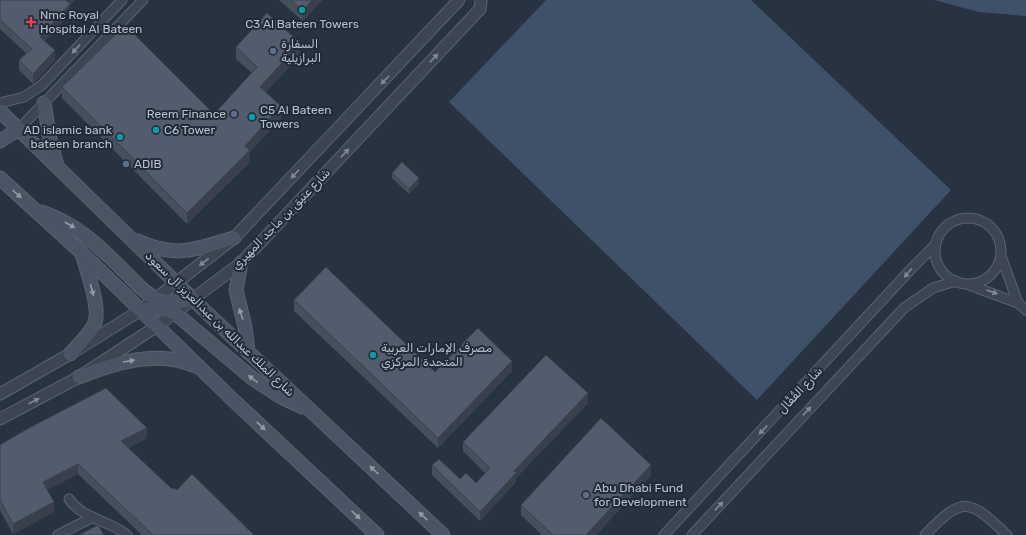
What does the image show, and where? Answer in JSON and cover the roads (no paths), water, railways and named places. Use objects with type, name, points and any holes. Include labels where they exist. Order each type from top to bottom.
[{"type":"main road","points":[[44,104],[50,140],[57,166]]},
{"type":"main road","name":"شارع الملك عبدالله بن عبدالعزيز آل سعود","points":[[0,111],[248,352],[443,535]]},
{"type":"main road","points":[[0,141],[19,129]]},
{"type":"main road","points":[[0,178],[82,253],[377,535]]},
{"type":"main road","points":[[35,209],[60,219],[84,233],[140,286],[156,299],[174,302],[193,299]]},
{"type":"main road","points":[[130,237],[154,248],[180,252],[234,238]]},
{"type":"main road","points":[[70,354],[88,334],[96,319],[94,302],[82,253]]},
{"type":"main road","points":[[241,263],[236,290],[238,304],[245,327],[248,352]]},
{"type":"main road","points":[[141,310],[158,308],[175,313],[252,378],[280,397],[311,411]]},
{"type":"main road","points":[[79,377],[113,364],[157,358],[178,360],[188,363],[205,372]]},
{"type":"street","points":[[0,103],[24,97],[42,86],[122,0]]},
{"type":"street","points":[[19,129],[143,0]]},
{"type":"street","name":"شارع عتيق بن ماجد المهيري","points":[[0,394],[70,354],[141,310],[234,238],[459,0]]},
{"type":"street","name":"شارع عتيق بن ماجد المهيري","points":[[0,419],[79,377],[157,326],[241,263],[480,9],[481,0]]},
{"type":"street","points":[[1018,303],[1001,256],[999,239],[995,232],[989,226],[974,218],[962,219],[950,223],[938,236],[936,245],[935,254],[942,270],[960,282],[992,292],[1018,303],[1026,310]]},
{"type":"street","name":"شارع القُفَّال","points":[[664,535],[913,267],[936,245]]},
{"type":"street","points":[[960,282],[981,281],[988,277],[994,271],[1001,256]]},
{"type":"street","name":"شارع القُفَّال","points":[[692,535],[904,308],[928,291],[960,282]]},
{"type":"street","points":[[69,499],[77,509],[112,524],[127,535]]},
{"type":"street","points":[[925,535],[949,511],[967,506],[980,510],[1007,535]]},
{"type":"street","points":[[58,535],[93,517]]},
{"type":"water","points":[[546,0],[751,0],[951,190],[757,400],[449,102]]},
{"type":"water","points":[[934,0],[1026,0],[1026,16],[979,12]]},
{"type":"place","name":"C3 Al Bateen Towers","points":[[302,10]]},
{"type":"place","name":"Nmc Royal Hospital Al Bateen","points":[[31,22]]},
{"type":"place","name":"السفارة البرازيلية","points":[[273,51]]},
{"type":"place","name":"Reem Finance","points":[[234,114]]},
{"type":"place","name":"C5 Al Bateen Towers","points":[[252,117]]},
{"type":"place","name":"C6 Tower","points":[[156,130]]},
{"type":"place","name":"AD islamic bank bateen branch","points":[[120,137]]},
{"type":"place","name":"ADIB","points":[[126,164]]},
{"type":"place","name":"مصرف الإمارات العربية المتحدة المركزي","points":[[373,355]]},
{"type":"place","name":"Abu Dhabi Fund for Development","points":[[586,495]]}]
